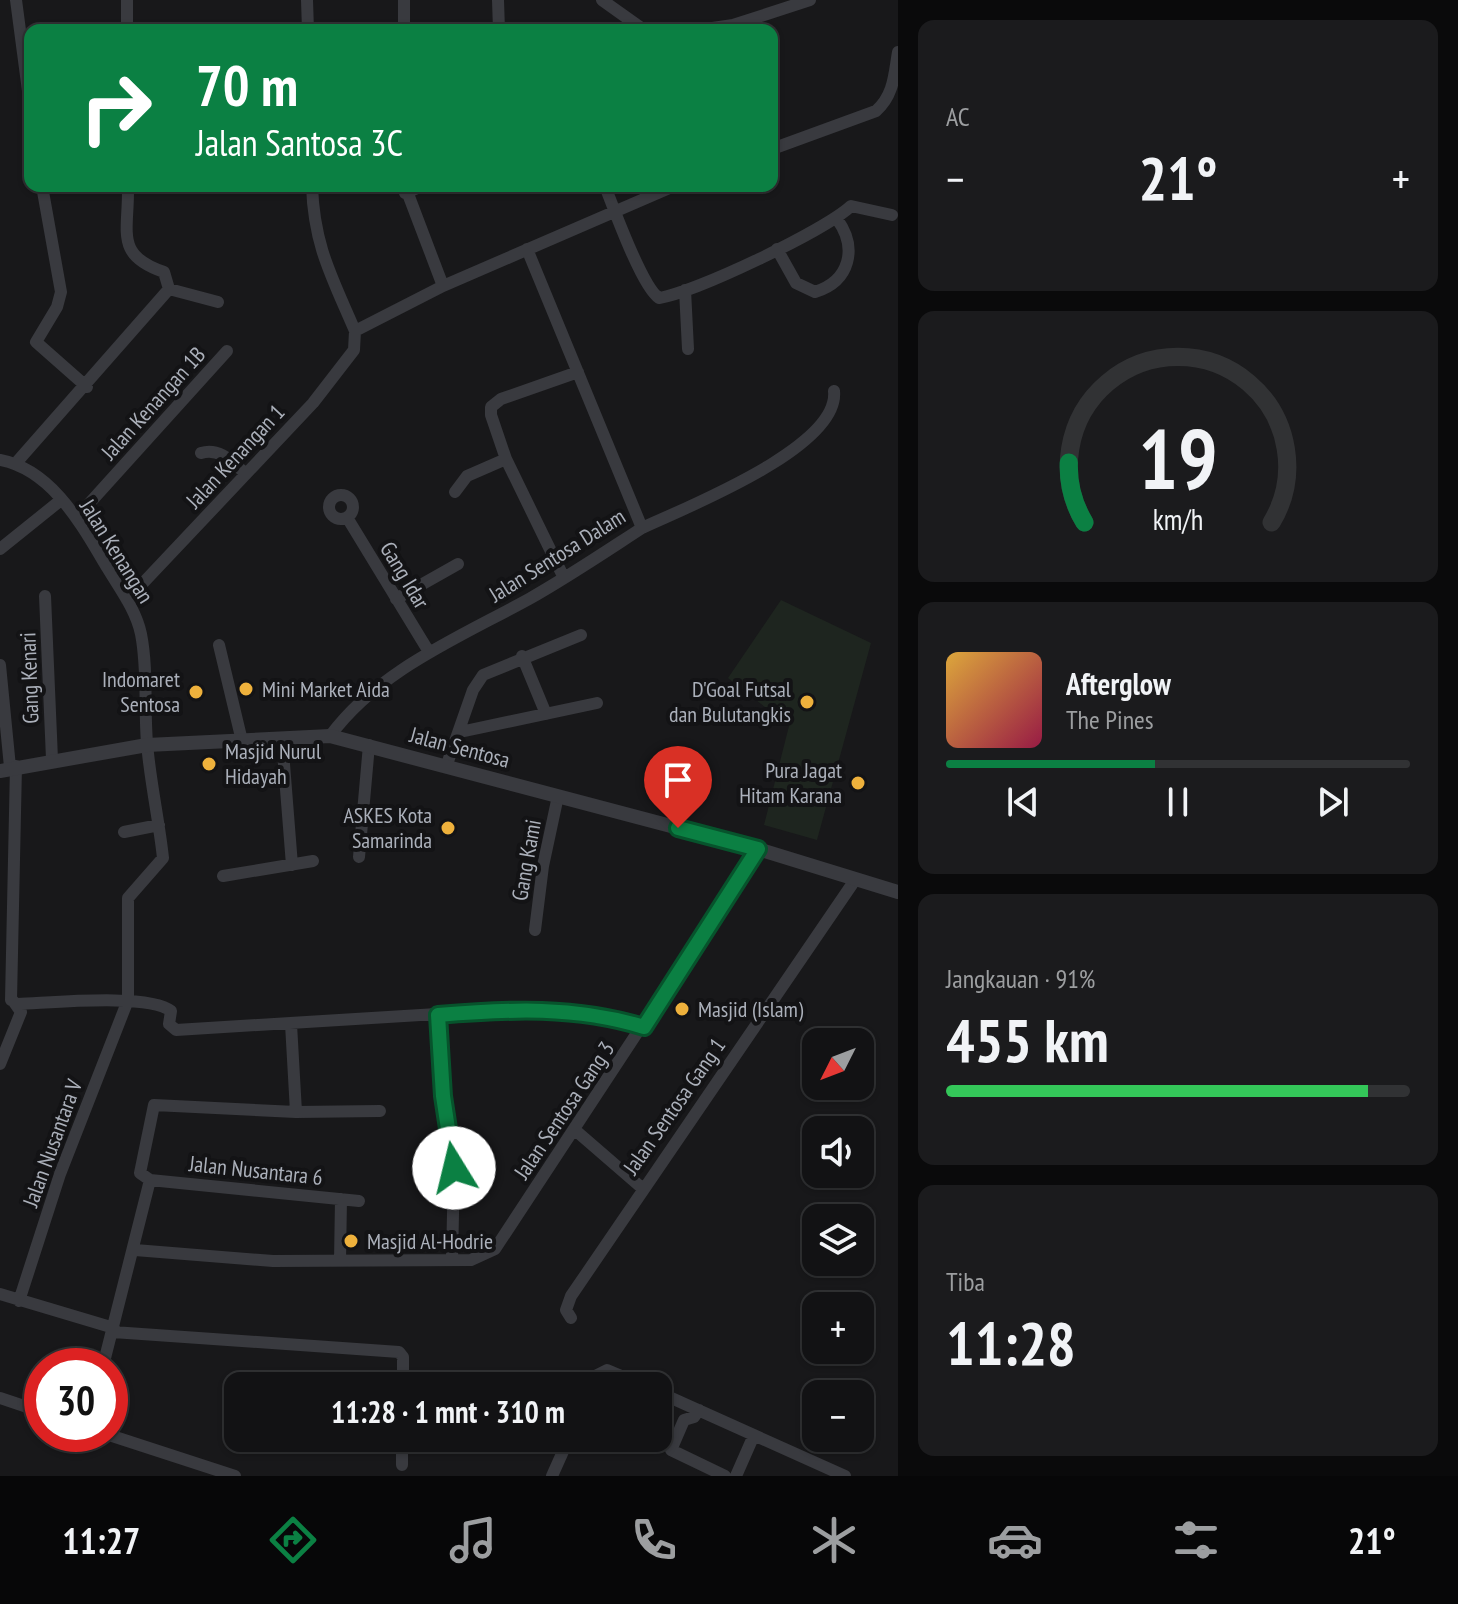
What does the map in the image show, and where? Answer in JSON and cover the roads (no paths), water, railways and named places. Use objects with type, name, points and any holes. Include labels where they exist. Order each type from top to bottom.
[{"type":"street","points":[[16,0],[24,61]]},
{"type":"street","points":[[127,0],[127,24]]},
{"type":"street","points":[[307,0],[308,24]]},
{"type":"street","points":[[404,0],[404,24]]},
{"type":"street","points":[[498,0],[499,24]]},
{"type":"street","points":[[602,0],[636,24]]},
{"type":"street","points":[[736,24],[810,0]]},
{"type":"street","points":[[778,147],[876,111],[886,102],[898,52]]},
{"type":"street","points":[[43,192],[61,292],[57,307],[36,342],[87,387]]},
{"type":"street","points":[[128,192],[129,247],[132,256],[141,264],[164,272],[169,289]]},
{"type":"street","points":[[312,192],[313,227],[318,244],[355,331],[443,286],[660,192]]},
{"type":"street","points":[[406,192],[443,286]]},
{"type":"street","points":[[607,192],[653,294],[659,298],[685,290],[777,249],[837,219],[857,205],[892,215]]},
{"type":"street","points":[[777,249],[796,283],[815,292],[830,287],[842,277],[850,244],[837,219]]},
{"type":"street","name":"Jalan Sentosa Dalam","points":[[330,736],[346,715],[429,652],[564,578],[642,528],[527,249]]},
{"type":"street","points":[[16,463],[87,387],[169,289]]},
{"type":"street","points":[[169,289],[218,302]]},
{"type":"street","points":[[685,290],[688,349]]},
{"type":"street","name":"Jalan Kenangan 1","points":[[127,600],[313,403],[354,350],[355,331]]},
{"type":"street","name":"Jalan Kenangan 1B","points":[[77,517],[227,351]]},
{"type":"street","points":[[564,578],[506,459],[491,407],[501,399],[578,372]]},
{"type":"street","points":[[642,528],[700,501],[796,448],[812,436],[830,412],[835,401],[834,391]]},
{"type":"street","points":[[201,453],[213,451],[222,455],[246,474]]},
{"type":"street","points":[[455,492],[467,476],[506,459]]},
{"type":"street","name":"Jalan Kenangan","points":[[0,460],[16,463],[40,479],[77,517],[127,600],[140,630],[145,658],[147,745],[163,858],[128,898],[128,1000]]},
{"type":"street","points":[[0,549],[61,500]]},
{"type":"street","name":"Gang Idar","points":[[348,519],[429,652]]},
{"type":"street","points":[[396,599],[458,564]]},
{"type":"street","name":"Gang Kenari","points":[[45,596],[52,759]]},
{"type":"street","points":[[446,767],[473,690],[483,675],[522,656],[581,635]]},
{"type":"street","points":[[219,645],[242,741]]},
{"type":"street","points":[[522,656],[546,714]]},
{"type":"street","points":[[0,665],[9,768],[10,1001],[21,1012],[0,1064]]},
{"type":"street","points":[[460,732],[597,703]]},
{"type":"street","name":"Jalan Sentosa","points":[[9,768],[147,745],[330,736],[758,849],[898,892]]},
{"type":"street","points":[[282,739],[292,865]]},
{"type":"street","points":[[359,857],[369,745]]},
{"type":"street","name":"Gang Kami","points":[[535,930],[543,866],[558,796]]},
{"type":"street","points":[[124,832],[159,825]]},
{"type":"street","name":"Jalan Sentosa Gang 3","points":[[135,1250],[273,1261],[340,1261],[471,1260],[495,1249],[644,1027],[758,849]]},
{"type":"street","points":[[223,876],[313,861]]},
{"type":"street","name":"Jalan Sentosa Gang 1","points":[[571,1318],[566,1310],[571,1296],[855,880]]},
{"type":"street","points":[[10,1001],[128,1000],[169,1007],[169,1024],[176,1030],[518,1009],[602,1014],[644,1027]]},
{"type":"street","name":"Jalan Nusantara V","points":[[19,1301],[60,1174],[128,1000]]},
{"type":"street","points":[[438,1015],[443,1096],[454,1168],[452,1260]]},
{"type":"street","points":[[291,1024],[296,1112]]},
{"type":"street","points":[[108,1348],[150,1180],[140,1173],[154,1105],[296,1112],[380,1111]]},
{"type":"street","points":[[575,1130],[642,1188]]},
{"type":"street","name":"Jalan Nusantara 6","points":[[150,1180],[359,1201]]},
{"type":"street","points":[[340,1261],[341,1199]]},
{"type":"street","points":[[0,1294],[114,1330],[399,1352],[403,1357],[403,1372]]},
{"type":"street","points":[[0,1398],[24,1406]]},
{"type":"street","points":[[672,1398],[845,1476]]},
{"type":"street","points":[[699,1410],[696,1416],[684,1420],[671,1450],[725,1476]]},
{"type":"street","points":[[736,1476],[754,1435]]},
{"type":"street","points":[[128,1441],[235,1476]]},
{"type":"street","points":[[402,1452],[402,1465]]},
{"type":"street","points":[[552,1476],[563,1452]]},
{"type":"place","name":"Mini Market Aida","points":[[246,689]]},
{"type":"place","name":"Indomaret Sentosa","points":[[196,692]]},
{"type":"place","name":"D'Goal Futsal dan Bulutangkis","points":[[807,702]]},
{"type":"place","name":"Masjid Nurul Hidayah","points":[[209,764]]},
{"type":"place","name":"Pura Jagat Hitam Karana","points":[[858,783]]},
{"type":"place","name":"ASKES Kota Samarinda","points":[[448,828]]},
{"type":"place","name":"Masjid (Islam)","points":[[682,1009]]},
{"type":"place","name":"Masjid Al-Hodrie","points":[[351,1241]]}]
